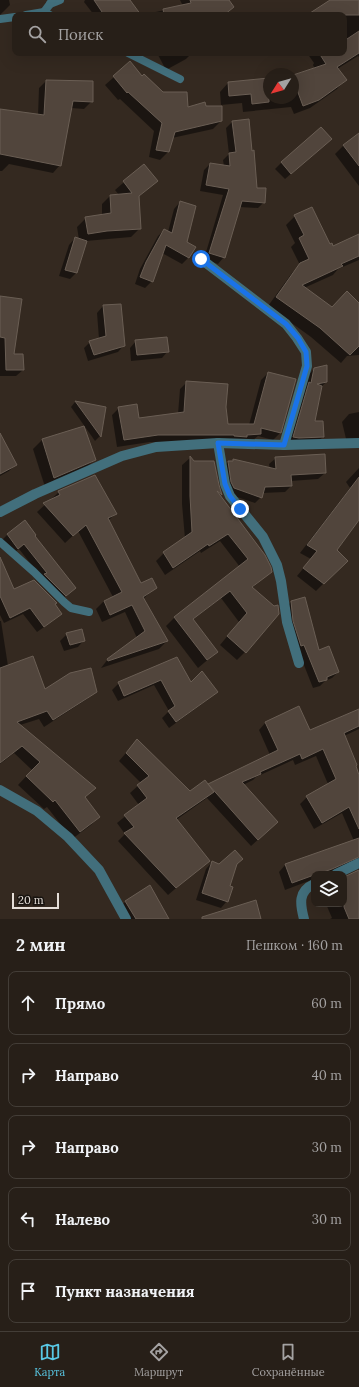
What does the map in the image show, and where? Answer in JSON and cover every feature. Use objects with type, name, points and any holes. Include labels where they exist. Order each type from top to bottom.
[{"type":"street","points":[[201,259],[286,324],[298,338],[306,352],[307,366],[284,445]]},
{"type":"street","points":[[218,443],[225,484],[230,496],[263,537],[277,565],[282,581],[287,622],[299,663]]},
{"type":"street","points":[[0,512],[35,494],[122,456],[156,447],[218,443],[284,445],[359,443]]},
{"type":"street","points":[[0,790],[37,811],[68,837],[99,870],[126,919]]},
{"type":"street","points":[[342,871],[359,863]]},
{"type":"street","points":[[304,919],[300,907],[303,894],[307,887],[311,885]]},
{"type":"lane","points":[[48,12],[51,2],[60,0]]},
{"type":"lane","points":[[0,19],[12,17]]},
{"type":"lane","points":[[134,56],[180,78]]},
{"type":"lane","points":[[0,542],[34,572],[64,602],[72,608],[89,612]]},
{"type":"building","points":[[94,0],[130,0],[139,12],[102,12]]},
{"type":"building","points":[[190,0],[229,0],[234,7],[228,12],[164,12],[163,9],[191,3]]},
{"type":"building","points":[[330,0],[359,0],[359,15],[347,15],[347,12],[312,12]]},
{"type":"building","points":[[359,31],[359,53],[337,67],[347,80],[319,100],[303,106],[299,95],[299,73],[326,64],[321,56],[347,56],[347,39]]},
{"type":"building","points":[[130,61],[142,76],[144,74],[163,92],[187,92],[188,107],[205,102],[206,106],[222,106],[222,121],[175,132],[169,152],[156,150],[162,123],[128,92],[127,93],[113,76]]},
{"type":"building","points":[[263,79],[263,103],[252,104],[251,94],[229,96],[228,82]]},
{"type":"building","points":[[46,80],[93,81],[93,102],[73,101],[61,166],[0,154],[0,109],[44,115]]},
{"type":"building","points":[[249,119],[252,151],[254,150],[257,188],[266,188],[265,203],[242,201],[225,258],[209,253],[229,189],[206,185],[210,163],[230,166],[229,153],[236,152],[232,121]]},
{"type":"building","points":[[321,127],[332,139],[291,174],[281,162]]},
{"type":"building","points":[[359,133],[359,166],[343,145]]},
{"type":"building","points":[[144,164],[158,181],[139,196],[141,229],[107,231],[88,234],[85,217],[111,213],[110,195],[132,193],[123,181]]},
{"type":"building","points":[[180,201],[196,206],[187,242],[196,247],[189,258],[166,245],[153,282],[140,277],[146,262],[164,229],[172,233]]},
{"type":"building","points":[[312,207],[330,244],[332,243],[333,246],[359,234],[359,256],[341,264],[343,266],[302,285],[332,307],[347,291],[359,303],[359,346],[350,355],[320,328],[276,297],[300,263],[309,259],[299,238],[304,235],[294,215]]},
{"type":"building","points":[[75,237],[87,241],[77,273],[65,270]]},
{"type":"building","points":[[0,296],[22,299],[14,354],[23,354],[24,370],[6,370],[5,338],[0,337]]},
{"type":"building","points":[[121,304],[125,346],[94,355],[89,341],[106,336],[103,305]]},
{"type":"building","points":[[167,337],[169,352],[137,355],[135,340]]},
{"type":"building","points":[[327,365],[327,382],[317,384],[322,386],[315,421],[323,421],[324,437],[293,437],[309,382],[311,383],[314,368]]},
{"type":"building","points":[[268,372],[296,379],[281,433],[261,428],[261,434],[247,435],[247,437],[234,435],[158,435],[124,440],[118,407],[137,404],[139,418],[184,412],[186,381],[228,384],[226,407],[228,424],[254,424]]},
{"type":"building","points":[[75,401],[106,407],[101,437]]},
{"type":"building","points":[[84,426],[96,460],[54,478],[42,439]]},
{"type":"building","points":[[0,433],[17,465],[0,474]]},
{"type":"building","points":[[325,454],[326,473],[291,475],[292,486],[265,487],[262,498],[234,488],[231,482],[228,461],[233,461],[233,459],[276,469],[275,457]]},
{"type":"building","points":[[190,456],[194,461],[214,461],[222,495],[217,491],[265,555],[271,567],[272,572],[252,587],[274,606],[278,605],[279,614],[246,653],[227,636],[247,613],[230,591],[193,619],[218,652],[207,660],[174,617],[248,559],[228,534],[209,546],[208,544],[173,568],[163,552],[192,532]]},
{"type":"building","points":[[95,475],[117,514],[108,518],[141,583],[152,578],[157,588],[143,597],[168,641],[108,661],[107,659],[145,631],[132,605],[110,615],[104,601],[122,592],[86,525],[73,536],[43,503],[60,495],[58,491]]},
{"type":"building","points":[[359,477],[359,520],[337,550],[348,561],[324,584],[303,568],[317,551],[307,545]]},
{"type":"building","points":[[25,520],[36,535],[35,536],[76,588],[66,596],[44,574],[47,573],[24,544],[18,549],[7,534]]},
{"type":"building","points":[[0,557],[14,589],[34,580],[57,603],[55,604],[62,614],[44,627],[30,608],[10,618],[0,596]]},
{"type":"building","points":[[305,597],[319,650],[329,646],[339,672],[327,677],[327,680],[319,682],[304,645],[301,646],[293,621],[291,601]]},
{"type":"building","points":[[82,629],[85,641],[70,645],[66,633]]},
{"type":"building","points":[[33,656],[45,689],[70,673],[91,668],[97,692],[53,720],[47,711],[17,722],[96,788],[85,797],[100,817],[80,832],[55,800],[53,802],[26,776],[40,762],[22,746],[0,763],[0,668]]},
{"type":"building","points":[[177,657],[191,682],[202,671],[218,692],[176,722],[168,711],[175,706],[161,680],[124,696],[118,682]]},
{"type":"building","points":[[299,706],[310,730],[359,709],[359,726],[344,733],[357,765],[359,775],[359,829],[349,807],[322,823],[306,796],[336,779],[323,749],[302,759],[300,754],[242,782],[278,822],[258,840],[208,784],[278,750],[265,722]]},
{"type":"building","points":[[137,739],[190,791],[205,780],[214,792],[176,818],[210,861],[176,888],[124,833],[134,827],[124,815],[147,798],[137,785],[149,776],[126,753]]},
{"type":"building","points":[[359,838],[359,857],[326,871],[311,871],[311,876],[292,883],[285,864]]},
{"type":"building","points":[[235,850],[243,859],[237,864],[230,886],[233,887],[228,902],[202,893],[212,861],[219,864]]},
{"type":"building","points":[[359,870],[359,919],[349,919],[344,907],[347,907],[347,876]]},
{"type":"building","points":[[150,885],[169,919],[136,919],[125,901]]},
{"type":"building","points":[[256,900],[261,919],[202,919],[202,917]]},
{"type":"route","points":[[201,259],[286,324],[298,338],[306,352],[307,366],[284,445],[218,443],[225,484],[230,496],[240,509]]}]
